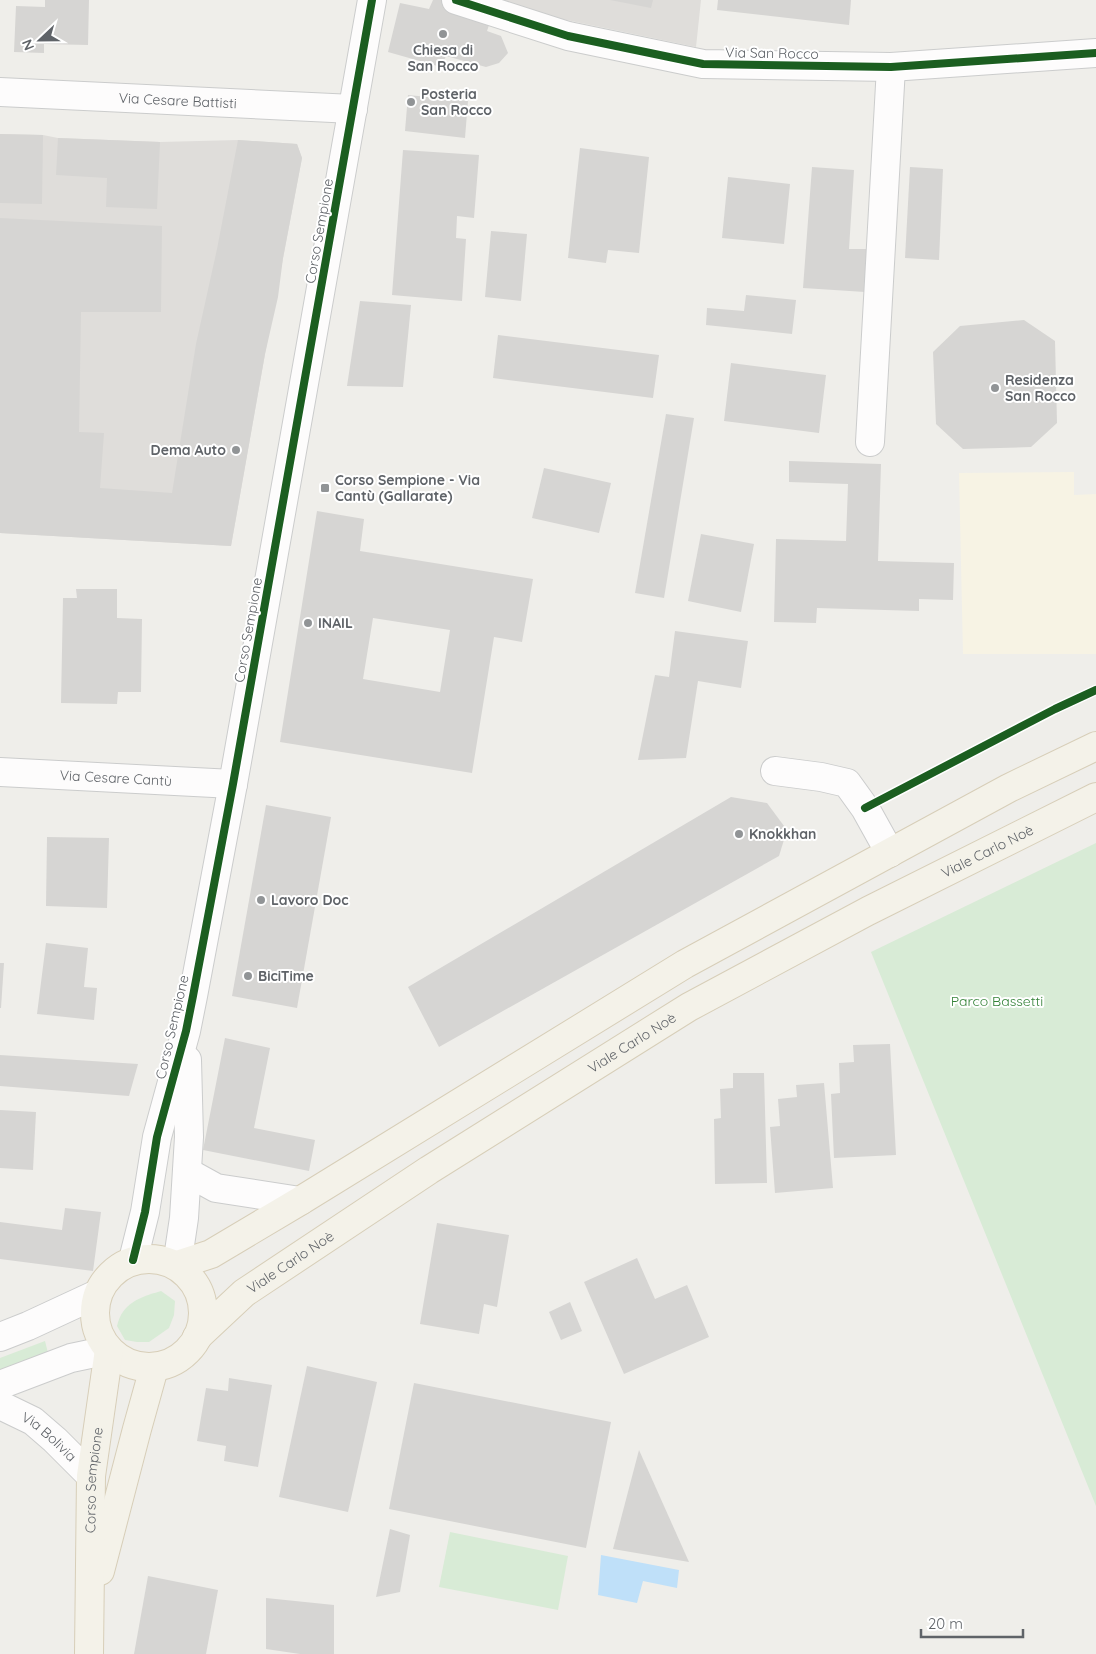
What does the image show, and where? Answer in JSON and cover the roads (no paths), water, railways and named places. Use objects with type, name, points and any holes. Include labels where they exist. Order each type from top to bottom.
[{"type":"main road","points":[[176,1265],[211,1254],[685,964],[1009,788],[1096,746]]},
{"type":"main road","name":"Viale Carlo Noè","points":[[197,1338],[244,1293],[430,1170],[689,1007],[868,911],[1096,797]]},
{"type":"main road","points":[[152,1258],[176,1265],[196,1286],[201,1302],[203,1319],[197,1338],[188,1351],[173,1362],[154,1368],[144,1368],[126,1363],[102,1342],[95,1324],[94,1313],[97,1294],[107,1278],[121,1266],[133,1260],[152,1258]]},
{"type":"main road","name":"Corso Sempione","points":[[89,1654],[91,1476],[109,1350]]},
{"type":"main road","name":"Corso Sempione","points":[[90,1611],[136,1429],[154,1368]]},
{"type":"street","name":"Corso Sempione","points":[[133,1260],[145,1212],[157,1137],[186,1031],[233,784],[372,0]]},
{"type":"street","name":"Via San Rocco","points":[[456,0],[568,36],[704,64],[891,67],[1096,53]]},
{"type":"street","points":[[870,442],[891,67]]},
{"type":"street","name":"Via Cesare Battisti","points":[[0,92],[354,109]]},
{"type":"street","points":[[775,771],[821,777],[847,783],[865,808],[890,853]]},
{"type":"street","name":"Via Cesare Cantù","points":[[0,772],[233,784]]},
{"type":"street","name":"Corso Sempione","points":[[176,1265],[184,1218],[189,1137],[186,1031]]},
{"type":"street","points":[[186,1172],[216,1188],[300,1201]]},
{"type":"street","points":[[0,1337],[36,1323],[97,1294]]},
{"type":"street","points":[[0,1385],[71,1358],[109,1350]]},
{"type":"street","name":"Via Bolivia","points":[[0,1404],[33,1421],[91,1476]]},
{"type":"water","points":[[601,1555],[679,1570],[677,1588],[643,1581],[637,1603],[598,1595]]},
{"type":"place","name":"Chiesa di San Rocco","points":[[443,34]]},
{"type":"place","name":"Posteria San Rocco","points":[[411,102]]},
{"type":"place","name":"Residenza San Rocco","points":[[995,388]]},
{"type":"place","name":"Dema Auto","points":[[236,450]]},
{"type":"place","name":"Corso Sempione - Via Cantù (Gallarate)","points":[[325,488]]},
{"type":"place","name":"INAIL","points":[[308,623]]},
{"type":"place","name":"Knokkhan","points":[[739,834]]},
{"type":"place","name":"Lavoro Doc","points":[[261,900]]},
{"type":"place","name":"BiciTime","points":[[248,976]]},
{"type":"park label","name":"Parco Bassetti","points":[[997,1001]]}]
